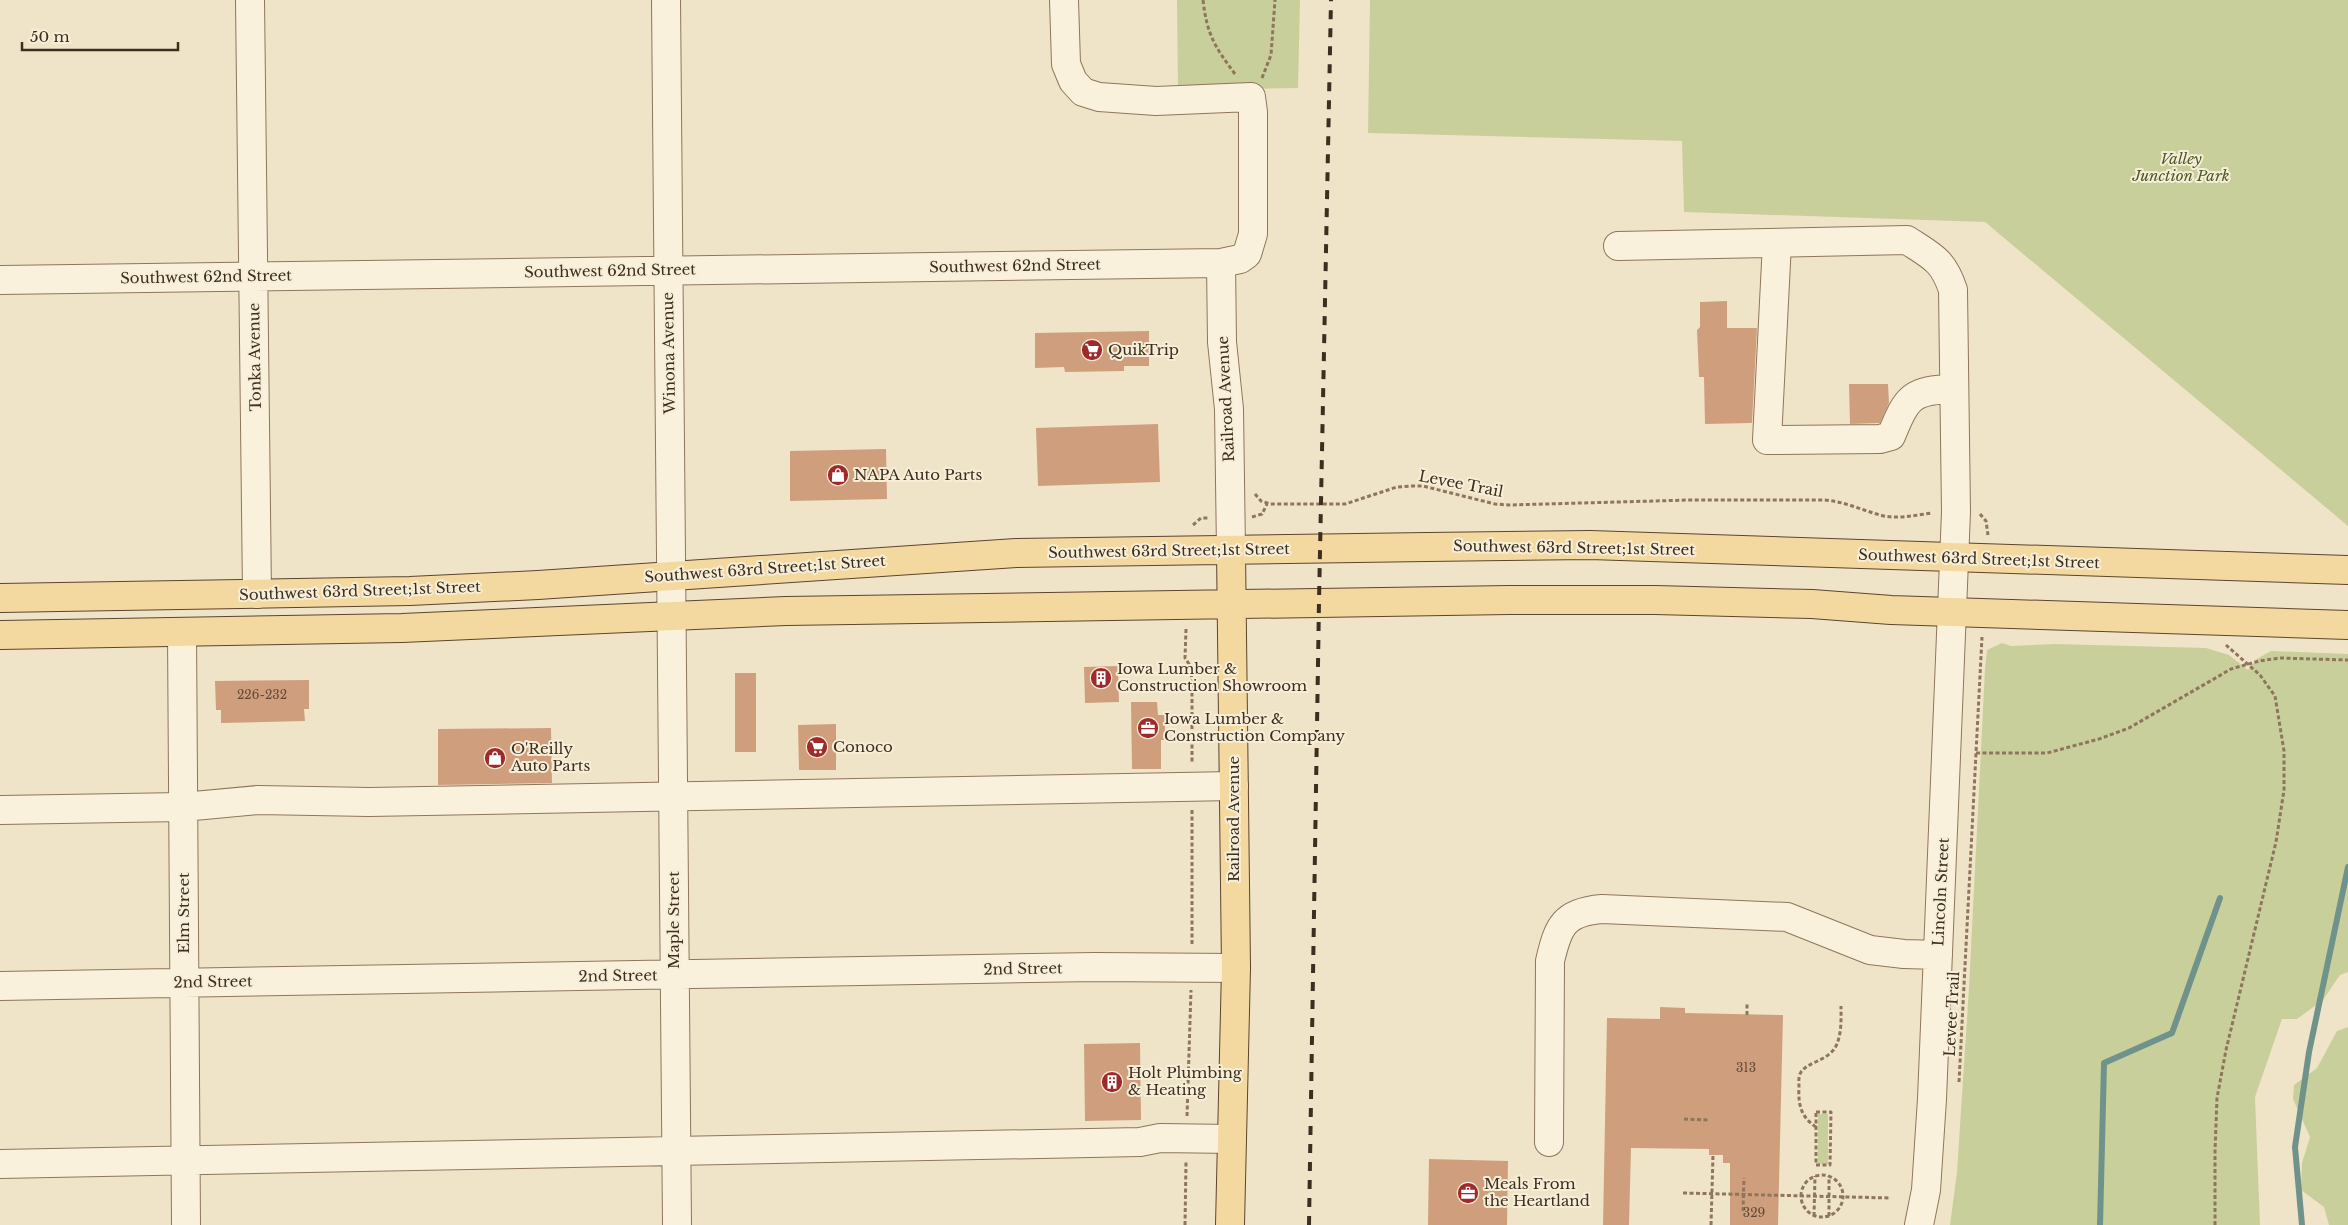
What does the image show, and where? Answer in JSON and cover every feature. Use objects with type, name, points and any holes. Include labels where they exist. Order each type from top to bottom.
[{"type":"main road","name":"Southwest 63rd Street;1st Street","points":[[0,598],[420,590],[671,576],[1016,553],[1590,545],[1954,559],[2343,570]]},
{"type":"main road","name":"Railroad Avenue","points":[[1230,1225],[1236,968],[1231,551]]},
{"type":"main road","points":[[0,635],[412,628],[542,623],[671,615],[1232,603],[1655,600],[1812,604],[1952,612],[2348,625]]},
{"type":"street","name":"Tonka Avenue","points":[[250,0],[257,594]]},
{"type":"street","name":"Winona Avenue","points":[[666,0],[671,615]]},
{"type":"street","points":[[1064,0],[1066,64],[1073,81],[1084,92],[1099,97],[1252,105]]},
{"type":"street","name":"Southwest 62nd Street","points":[[0,280],[1221,263],[1240,259],[1248,254],[1251,248],[1252,105]]},
{"type":"street","name":"Lincoln Street","points":[[1618,246],[1907,240],[1936,259],[1947,271],[1953,290],[1956,499],[1954,559],[1938,955],[1926,1190],[1919,1225]]},
{"type":"street","points":[[1777,243],[1767,440],[1880,439],[1891,436],[1906,405],[1916,394],[1929,390],[1954,389]]},
{"type":"street","name":"Railroad Avenue","points":[[1221,263],[1222,342],[1229,409],[1231,551]]},
{"type":"street","name":"Maple Street","points":[[671,615],[676,1225]]},
{"type":"street","name":"Elm Street","points":[[182,632],[186,1225]]},
{"type":"street","points":[[0,810],[183,807],[258,800],[369,802],[673,798],[1234,786]]},
{"type":"street","points":[[1549,1142],[1550,962],[1555,937],[1567,919],[1583,910],[1602,909],[1787,917],[1870,950],[1938,955]]},
{"type":"street","name":"2nd Street","points":[[0,986],[1095,967],[1236,968]]},
{"type":"street","points":[[0,1164],[1140,1142],[1160,1138],[1232,1139]]},
{"type":"path","points":[[1203,0],[1210,34],[1216,48],[1252,105]]},
{"type":"path","points":[[1252,105],[1271,55],[1275,0]]},
{"type":"path","name":"Levee Trail","points":[[1267,504],[1345,504],[1397,487],[1417,486],[1495,504],[1708,499],[1823,500],[1836,501],[1891,516],[1937,512]]},
{"type":"path","points":[[1248,517],[1262,514],[1267,504],[1261,501],[1254,491]]},
{"type":"path","points":[[1973,512],[1980,514],[1986,521],[1988,537]]},
{"type":"path","points":[[1190,528],[1200,518],[1203,518]]},
{"type":"path","points":[[2215,1225],[2214,1151],[2217,1098],[2226,1050],[2276,842],[2284,790],[2284,751],[2275,696],[2260,675],[2224,644]]},
{"type":"path","name":"Levee Trail","points":[[1958,1087],[1981,654]]},
{"type":"path","points":[[1976,753],[2048,753],[2099,739],[2129,728],[2231,669],[2259,661],[2280,658],[2348,660]]},
{"type":"path","points":[[1185,1225],[1191,985]]},
{"type":"path","points":[[1747,1015],[1748,1002]]},
{"type":"path","points":[[1816,1127],[1808,1122],[1800,1107],[1799,1078],[1805,1069],[1820,1061],[1834,1048],[1839,1037],[1841,1006]]},
{"type":"path","points":[[1816,1112],[1831,1112],[1830,1165],[1822,1165],[1816,1165],[1816,1112]]},
{"type":"path","points":[[1684,1119],[1710,1120]]},
{"type":"path","points":[[1712,1225],[1713,1155]]},
{"type":"path","points":[[1822,1165],[1822,1175]]},
{"type":"path","points":[[1814,1216],[1815,1176]]},
{"type":"path","points":[[1815,1176],[1829,1176],[1837,1181],[1843,1197],[1839,1209],[1829,1216],[1814,1216],[1805,1210],[1800,1196],[1805,1182],[1815,1176]]},
{"type":"path","points":[[1829,1176],[1829,1216]]},
{"type":"path","points":[[1744,1178],[1744,1210]]},
{"type":"path","points":[[1683,1193],[1891,1198]]},
{"type":"green space","points":[[1177,0],[1300,0],[1298,88],[1178,90]]},
{"type":"green space","name":"Valley Junction Park","points":[[1370,0],[2348,0],[2348,526],[1985,222],[1684,212],[1682,141],[1368,133]]},
{"type":"green space","points":[[2002,643],[2011,646],[2055,644],[2206,648],[2229,655],[2248,670],[2257,659],[2271,651],[2348,654],[2348,972],[2340,975],[2323,1000],[2297,1019],[2282,1019],[2255,1097],[2260,1225],[1950,1225],[1957,1172],[1969,988],[1985,669],[1987,650]]},
{"type":"green space","points":[[2348,1027],[2348,1225],[2329,1225],[2324,1207],[2301,1190],[2302,1163],[2310,1137],[2293,1099],[2294,1085],[2317,1068],[2337,1031]]},
{"type":"green space","points":[[1818,1114],[1828,1114],[1828,1164],[1818,1164]]},
{"type":"building","points":[[1727,301],[1727,328],[1757,328],[1752,423],[1705,424],[1704,377],[1699,377],[1697,330],[1700,327],[1700,302]]},
{"type":"building","name":"QuikTrip","points":[[1149,331],[1149,366],[1124,366],[1124,371],[1065,372],[1064,367],[1035,368],[1035,333]]},
{"type":"building","points":[[1849,384],[1888,384],[1889,403],[1880,423],[1850,424]]},
{"type":"building","points":[[1158,424],[1160,482],[1038,486],[1036,428]]},
{"type":"building","name":"NAPA Auto Parts","points":[[886,449],[887,499],[790,501],[790,451]]},
{"type":"building","name":"Iowa Lumber & Construction Showroom","points":[[1118,666],[1119,702],[1085,703],[1084,667]]},
{"type":"building","points":[[735,673],[756,673],[756,752],[735,752]]},
{"type":"building","points":[[309,680],[309,709],[304,709],[305,721],[221,723],[221,710],[216,710],[215,681]]},
{"type":"building","name":"Iowa Lumber & Construction Company","points":[[1131,702],[1157,702],[1158,715],[1165,715],[1165,740],[1161,740],[1161,769],[1132,769]]},
{"type":"building","name":"Conoco","points":[[836,724],[836,770],[799,770],[798,725]]},
{"type":"building","name":"O'Reilly Auto Parts","points":[[551,728],[552,783],[438,785],[438,729]]},
{"type":"building","points":[[1660,1007],[1685,1008],[1685,1013],[1783,1015],[1778,1225],[1730,1225],[1730,1163],[1723,1163],[1723,1155],[1709,1155],[1709,1149],[1631,1148],[1629,1225],[1603,1225],[1607,1018],[1660,1019]]},
{"type":"building","name":"Holt Plumbing & Heating","points":[[1140,1043],[1141,1120],[1085,1121],[1084,1044]]},
{"type":"building","name":"Meals From the Heartland","points":[[1429,1159],[1508,1161],[1507,1225],[1428,1225]]},
{"type":"waterway","points":[[2302,1225],[2295,1147],[2309,1052],[2348,867]]},
{"type":"waterway","points":[[2100,1225],[2104,1063],[2172,1033],[2220,898]]},
{"type":"railway","points":[[1309,1225],[1331,0]]},
{"type":"place","name":"QuikTrip","points":[[1092,350]]},
{"type":"place","name":"NAPA Auto Parts","points":[[838,475]]},
{"type":"place","name":"Iowa Lumber & Construction Showroom","points":[[1101,678]]},
{"type":"place","name":"Iowa Lumber & Construction Company","points":[[1148,728]]},
{"type":"place","name":"Conoco","points":[[817,747]]},
{"type":"place","name":"O'Reilly Auto Parts","points":[[495,758]]},
{"type":"place","name":"Holt Plumbing & Heating","points":[[1112,1082]]},
{"type":"place","name":"Meals From the Heartland","points":[[1468,1193]]}]
